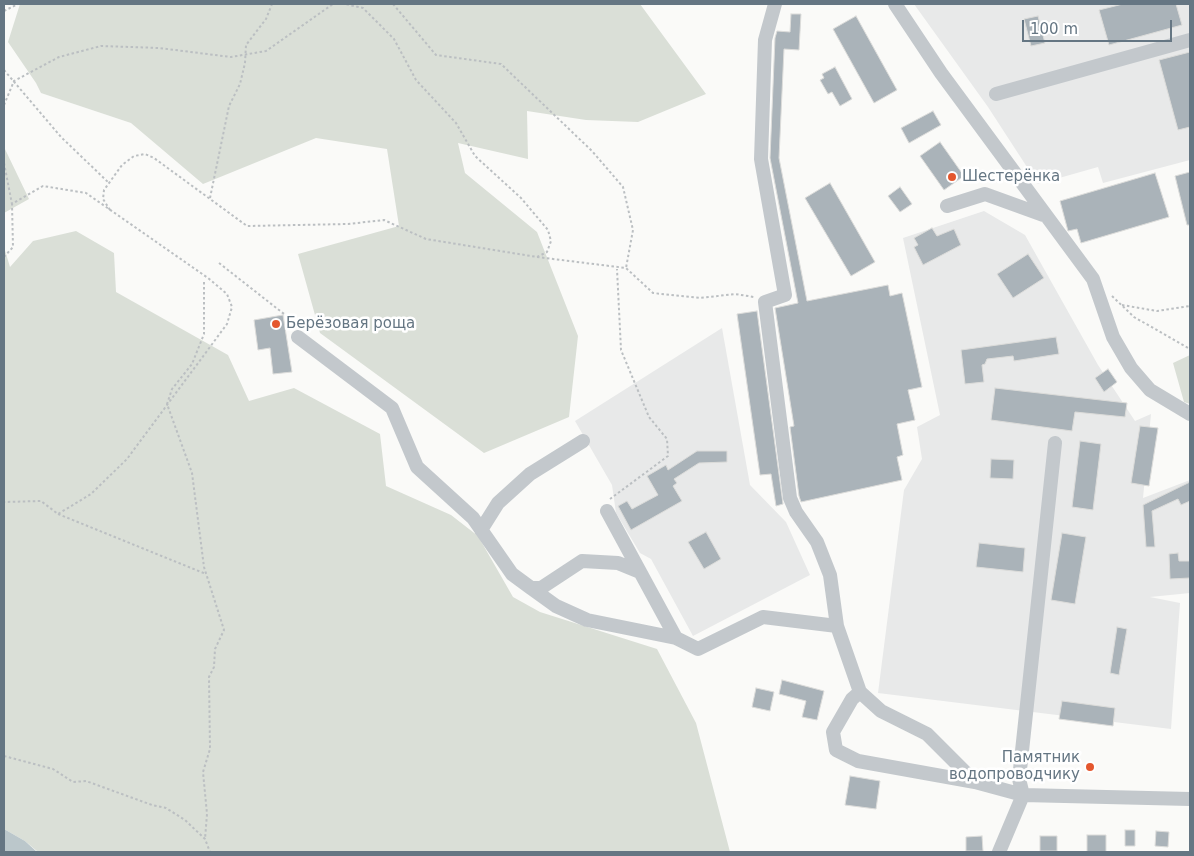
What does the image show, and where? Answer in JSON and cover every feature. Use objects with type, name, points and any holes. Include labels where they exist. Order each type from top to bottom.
[{"type":"street","points":[[775,4],[765,40],[761,159],[785,295],[765,302],[790,498],[796,512],[817,542],[830,575],[838,626],[860,692],[881,711],[927,734],[975,782]]},
{"type":"street","points":[[895,4],[941,73],[1044,216],[1093,279],[1113,338],[1131,368],[1150,390],[1190,414]]},
{"type":"street","points":[[996,94],[1190,40]]},
{"type":"street","points":[[948,206],[985,194],[1044,216]]},
{"type":"street","points":[[298,337],[392,408],[417,467],[473,518],[512,574],[556,606],[587,620],[676,638],[698,649],[763,617],[838,626]]},
{"type":"street","points":[[481,530],[498,503],[530,474],[583,441]]},
{"type":"street","points":[[999,852],[1023,795],[1019,779],[1056,443]]},
{"type":"street","points":[[607,511],[676,638]]},
{"type":"street","points":[[531,588],[541,588],[582,561],[618,563],[640,572]]},
{"type":"street","points":[[860,692],[852,699],[833,732],[836,750],[858,761],[975,782],[1023,795],[1190,799]]},
{"type":"path","points":[[4,11],[18,4]]},
{"type":"path","points":[[210,198],[229,106],[240,84],[245,63],[246,45],[266,19],[272,4]]},
{"type":"path","points":[[4,104],[14,81],[59,56],[101,46],[159,48],[231,58],[266,51],[333,4]]},
{"type":"path","points":[[345,4],[363,8],[394,39],[416,80],[456,123],[475,156],[521,198],[548,230],[551,240],[547,252],[537,258]]},
{"type":"path","points":[[393,4],[436,55],[501,64],[592,150],[624,187],[633,230],[626,268]]},
{"type":"path","points":[[4,70],[60,137],[109,183]]},
{"type":"path","points":[[110,210],[103,198],[104,190],[122,165],[134,156],[145,154],[154,158],[247,226],[348,224],[384,220],[426,239],[537,258],[617,269],[626,268],[653,292],[700,298],[735,294],[754,297],[765,302]]},
{"type":"path","points":[[4,163],[12,204],[13,247],[4,258]]},
{"type":"path","points":[[12,204],[43,186],[86,193],[208,278],[227,294],[232,307],[227,324],[128,459],[91,494],[58,514]]},
{"type":"path","points":[[219,263],[293,321],[298,337]]},
{"type":"path","points":[[607,511],[609,500],[668,456],[667,439],[649,417],[621,350],[617,269]]},
{"type":"path","points":[[204,282],[204,334],[192,364],[172,389],[167,404],[192,473],[206,574],[224,630],[215,649],[214,667],[209,677],[210,749],[203,772],[207,814],[205,839]]},
{"type":"path","points":[[1108,292],[1134,317],[1190,349]]},
{"type":"path","points":[[1122,305],[1157,311],[1190,306]]},
{"type":"path","points":[[4,502],[41,501],[58,514],[206,574]]},
{"type":"path","points":[[4,756],[53,769],[73,782],[86,782],[166,808],[185,820],[205,839],[210,852]]},
{"type":"shaded area","points":[[20,4],[640,4],[706,94],[638,122],[586,120],[527,111],[528,159],[458,143],[465,173],[537,232],[578,336],[569,417],[484,453],[320,333],[298,254],[399,226],[387,149],[316,138],[203,184],[131,123],[41,93],[8,42]]},
{"type":"shaded area","points":[[914,4],[1190,4],[1190,160],[1103,183],[1098,167],[1038,184],[988,107]]},
{"type":"shaded area","points":[[4,147],[29,199],[4,213]]},
{"type":"shaded area","points":[[984,211],[1025,235],[1098,365],[1135,421],[1151,414],[1143,498],[1190,480],[1190,593],[1150,597],[1180,603],[1171,729],[878,693],[904,490],[922,459],[917,427],[940,415],[903,238]]},
{"type":"shaded area","points":[[76,231],[114,253],[116,292],[228,355],[249,401],[294,388],[380,434],[386,486],[451,515],[478,536],[513,597],[540,612],[657,649],[696,723],[730,852],[38,852],[25,841],[4,829],[4,247],[10,267],[33,241]]},
{"type":"shaded area","points":[[722,328],[750,485],[786,522],[810,575],[693,636],[651,559],[640,553],[616,513],[612,485],[575,421]]},
{"type":"shaded area","points":[[1190,355],[1190,404],[1184,402],[1173,363]]},
{"type":"shaded area","points":[[4,829],[25,841],[37,852],[4,852]]},
{"type":"building","points":[[1123,4],[1176,4],[1182,25],[1109,45],[1099,10]]},
{"type":"building","points":[[791,14],[801,14],[799,50],[784,49],[779,158],[807,301],[888,285],[890,296],[902,293],[922,387],[908,390],[915,420],[897,424],[903,455],[897,457],[902,480],[801,502],[790,427],[794,426],[775,308],[798,303],[770,158],[775,38],[777,31],[790,32]]},
{"type":"building","points":[[856,16],[897,90],[874,103],[833,29]]},
{"type":"building","points":[[1038,16],[1045,43],[1031,46],[1024,19]]},
{"type":"building","points":[[1190,52],[1190,127],[1178,130],[1159,60]]},
{"type":"building","points":[[835,67],[852,99],[840,106],[832,92],[828,94],[820,80],[824,78],[822,74]]},
{"type":"building","points":[[933,111],[941,125],[909,143],[901,128]]},
{"type":"building","points":[[940,142],[964,176],[944,190],[920,156]]},
{"type":"building","points":[[1190,172],[1190,225],[1187,225],[1175,176]]},
{"type":"building","points":[[1155,173],[1169,217],[1081,243],[1077,229],[1068,231],[1060,201]]},
{"type":"building","points":[[830,183],[875,262],[851,276],[805,198]]},
{"type":"building","points":[[900,187],[912,204],[900,212],[888,196]]},
{"type":"building","points":[[932,228],[937,236],[954,229],[961,245],[923,265],[914,247],[918,245],[914,238]]},
{"type":"building","points":[[1028,254],[1044,278],[1013,298],[997,274]]},
{"type":"building","points":[[757,311],[783,504],[776,506],[771,474],[760,475],[737,314]]},
{"type":"building","points":[[283,315],[292,372],[273,374],[270,348],[258,350],[254,320]]},
{"type":"building","points":[[1056,337],[1059,354],[1014,361],[1013,356],[987,359],[985,364],[982,365],[984,382],[965,384],[961,350]]},
{"type":"building","points":[[1108,369],[1117,382],[1104,392],[1095,378]]},
{"type":"building","points":[[995,388],[1127,403],[1125,417],[1075,412],[1072,431],[991,420]]},
{"type":"building","points":[[1140,426],[1158,428],[1149,486],[1131,483]]},
{"type":"building","points":[[1080,441],[1101,444],[1093,510],[1072,507]]},
{"type":"building","points":[[697,451],[727,451],[727,462],[699,463],[674,479],[677,483],[673,486],[682,501],[631,530],[618,506],[627,501],[632,509],[658,495],[647,476],[666,465],[668,470]]},
{"type":"building","points":[[991,459],[1014,460],[1013,479],[990,478]]},
{"type":"building","points":[[1190,482],[1190,501],[1181,505],[1178,499],[1152,511],[1155,547],[1146,547],[1143,505]]},
{"type":"building","points":[[706,532],[721,559],[704,569],[688,542]]},
{"type":"building","points":[[1062,533],[1086,537],[1075,604],[1051,600]]},
{"type":"building","points":[[979,543],[1025,548],[1023,572],[976,567]]},
{"type":"building","points":[[1178,553],[1179,561],[1190,561],[1190,578],[1170,579],[1169,554]]},
{"type":"building","points":[[1117,627],[1127,629],[1119,675],[1110,673]]},
{"type":"building","points":[[782,680],[824,691],[817,720],[802,717],[806,701],[779,694]]},
{"type":"building","points":[[756,688],[774,692],[770,711],[752,707]]},
{"type":"building","points":[[1062,701],[1115,708],[1113,726],[1059,719]]},
{"type":"building","points":[[850,776],[880,781],[876,809],[845,805]]},
{"type":"building","points":[[1125,830],[1135,830],[1135,846],[1125,846]]},
{"type":"building","points":[[1156,831],[1169,832],[1168,847],[1155,846]]},
{"type":"building","points":[[1087,835],[1106,835],[1106,852],[1087,852]]},
{"type":"building","points":[[982,836],[983,851],[966,851],[966,837]]},
{"type":"building","points":[[1040,836],[1057,836],[1057,851],[1040,851]]},
{"type":"place","name":"Шестерёнка","points":[[952,177]]},
{"type":"place","name":"Берёзовая роща","points":[[276,324]]},
{"type":"place","name":"Памятник водопроводчику","points":[[1090,767]]}]
